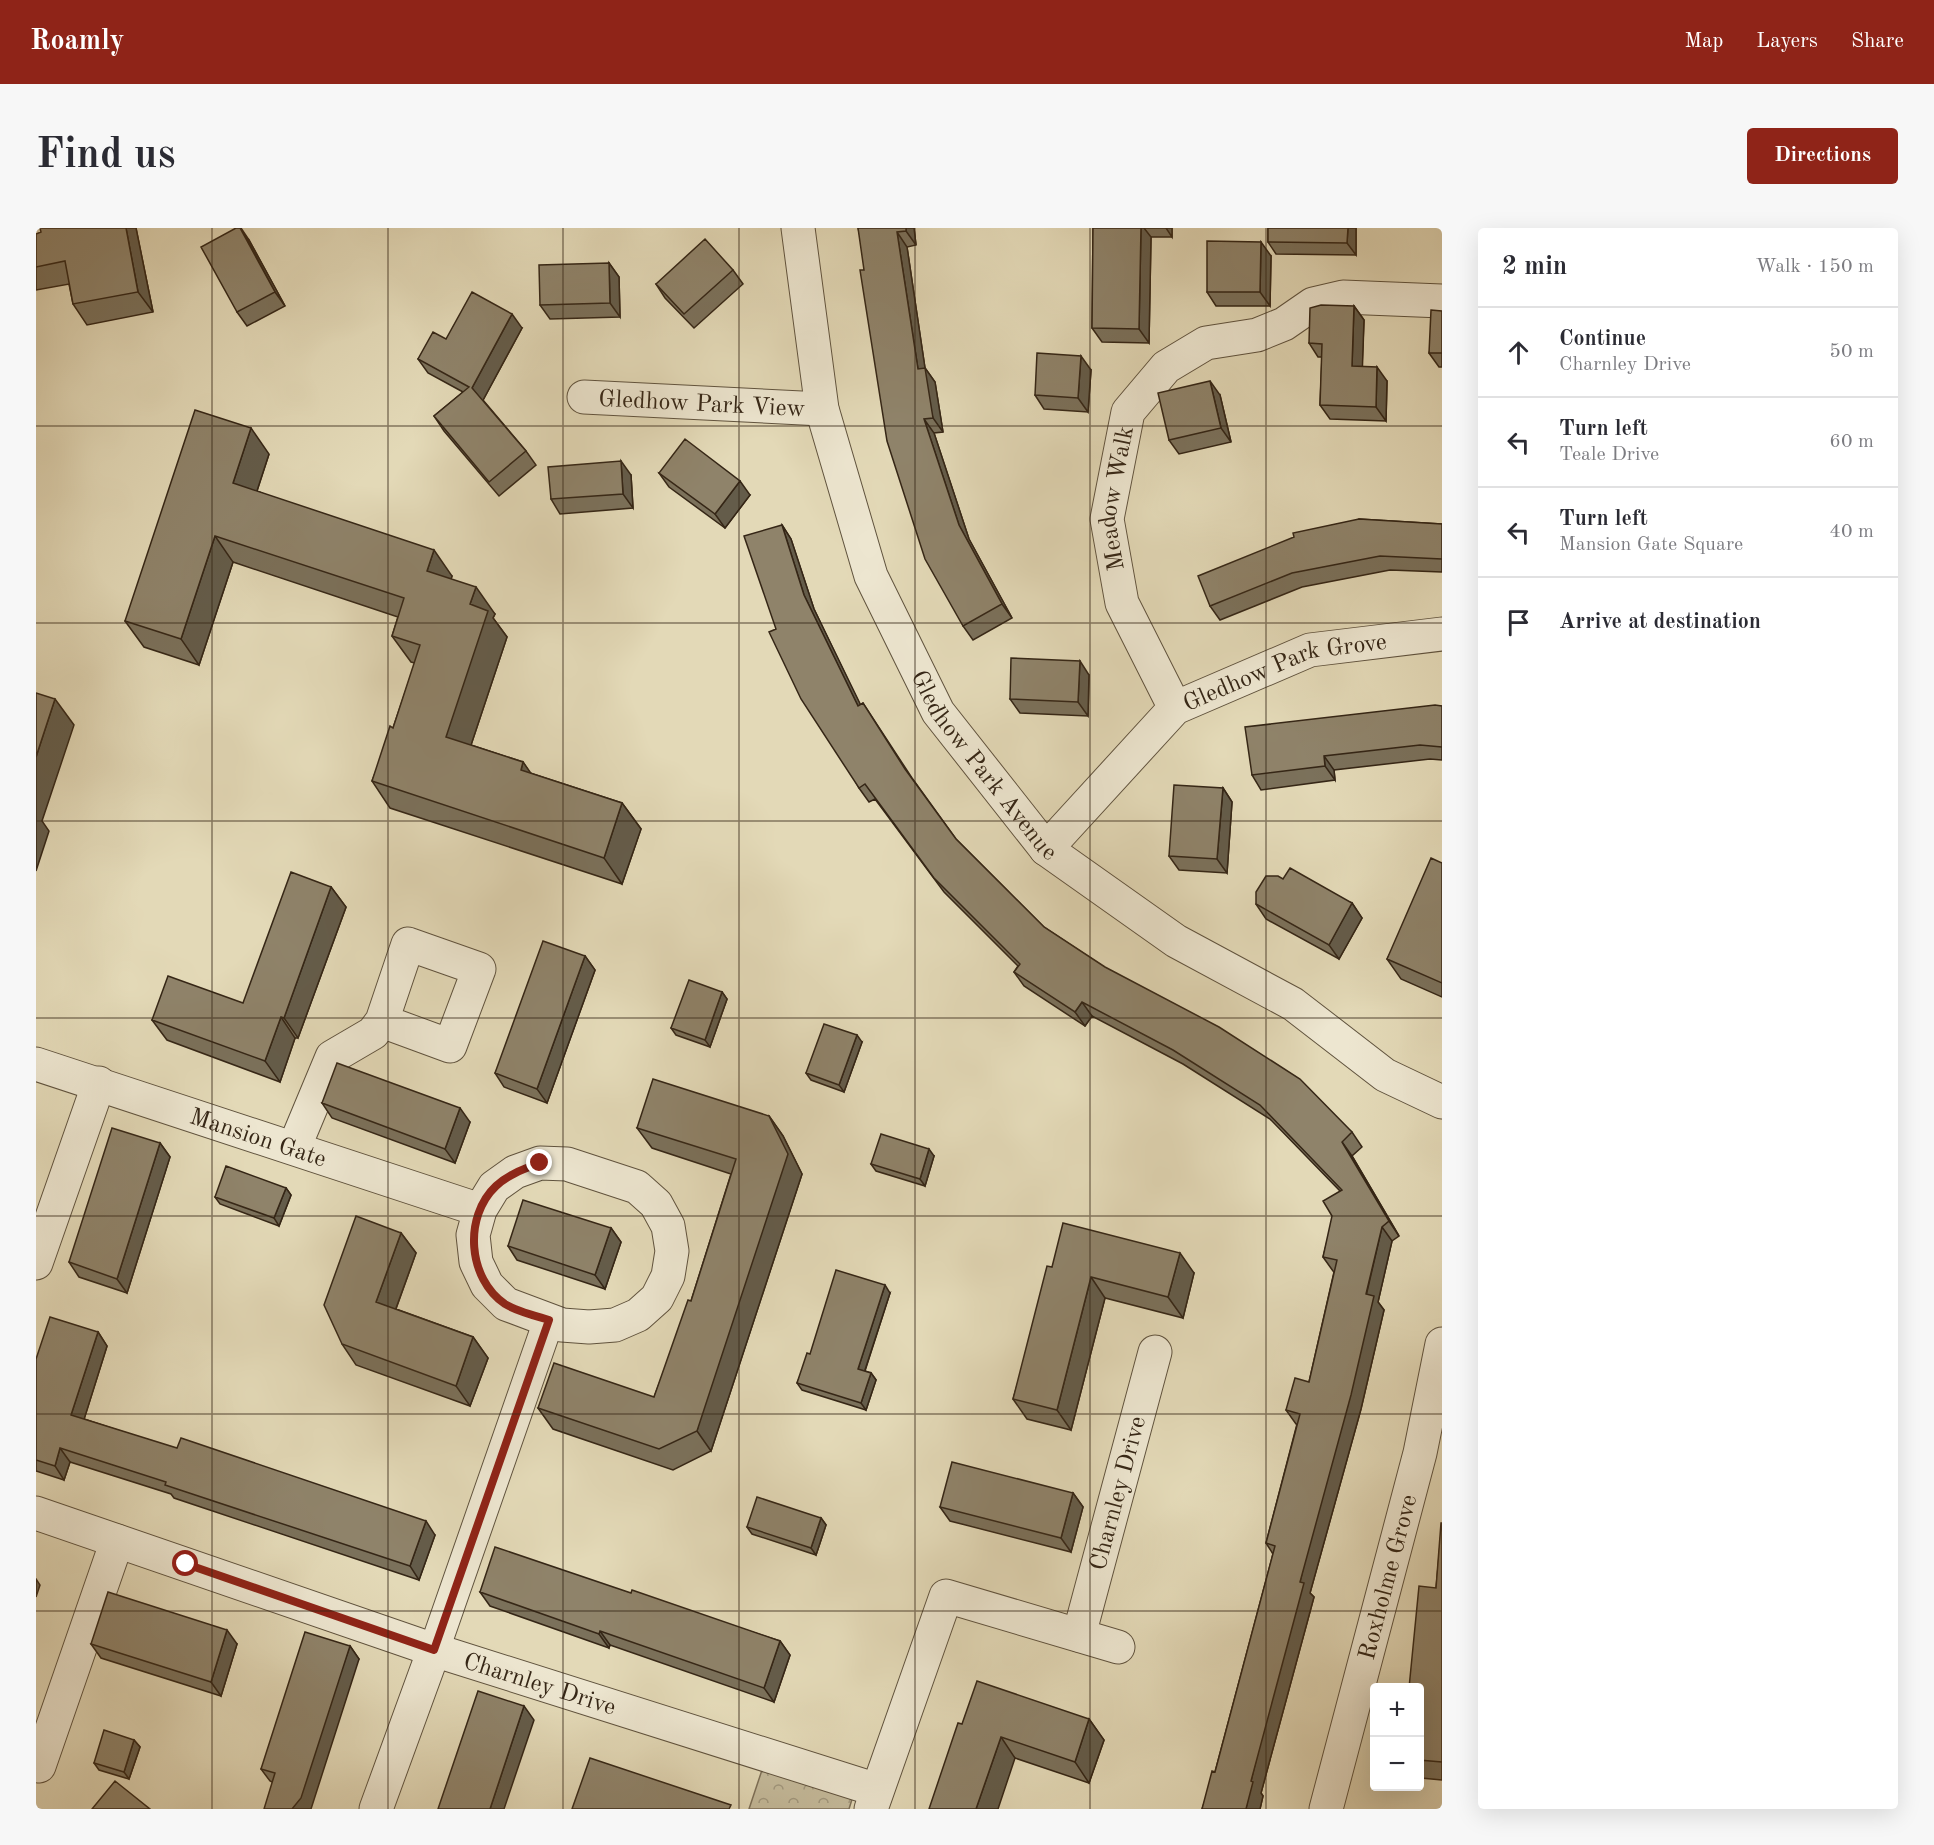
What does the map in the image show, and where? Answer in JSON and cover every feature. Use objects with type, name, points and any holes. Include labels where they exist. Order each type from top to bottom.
[{"type":"street","name":"Gledhow Park Avenue","points":[[798,228],[822,409],[871,576],[938,712],[1046,849],[1176,941],[1293,1004],[1385,1075],[1442,1102]]},
{"type":"street","name":"Meadow Walk","points":[[1175,708],[1122,603],[1107,519],[1128,412],[1166,367],[1206,343],[1257,335],[1284,324],[1313,304],[1343,297],[1442,302]]},
{"type":"street","name":"Gledhow Park View","points":[[584,397],[822,409]]},
{"type":"street","name":"Gledhow Park Grove","points":[[1046,849],[1175,708],[1311,650],[1442,634]]},
{"type":"street","points":[[294,1148],[332,1057],[373,1033],[382,1021]]},
{"type":"street","name":"Mansion Gate","points":[[36,1064],[480,1210]]},
{"type":"street","points":[[36,1263],[99,1083]]},
{"type":"street","points":[[540,1163],[567,1164],[637,1187],[656,1204],[668,1226],[672,1251],[669,1276],[657,1298],[638,1315],[615,1325],[589,1327],[562,1325],[549,1320],[506,1304],[487,1286],[476,1262],[473,1235],[480,1210],[494,1187],[515,1172],[540,1163]]},
{"type":"street","points":[[376,1809],[549,1320]]},
{"type":"street","name":"Roxholme Grove","points":[[1326,1809],[1431,1455],[1442,1344]]},
{"type":"street","name":"Charnley Drive","points":[[1080,1635],[1155,1352]]},
{"type":"street","name":"Charnley Drive","points":[[36,1513],[874,1799],[946,1596],[1118,1647]]},
{"type":"street","points":[[39,1766],[117,1541]]},
{"type":"green space","points":[[767,1755],[857,1783],[849,1809],[749,1809]]},
{"type":"building","points":[[40,228],[126,228],[138,292],[73,304],[65,261],[36,267],[36,234],[41,232]]},
{"type":"building","points":[[240,228],[275,292],[237,312],[201,247]]},
{"type":"building","points":[[858,228],[906,228],[906,231],[897,232],[918,369],[925,368],[933,418],[924,419],[959,525],[1002,604],[963,626],[925,559],[887,441],[860,270],[864,270]]},
{"type":"building","points":[[1093,228],[1141,228],[1139,329],[1092,328]]},
{"type":"building","points":[[1268,228],[1348,228],[1347,243],[1268,242]]},
{"type":"building","points":[[705,239],[733,270],[684,314],[656,284]]},
{"type":"building","points":[[1207,241],[1261,242],[1260,292],[1207,292]]},
{"type":"building","points":[[609,263],[610,303],[540,305],[539,265]]},
{"type":"building","points":[[472,292],[512,314],[472,388],[526,451],[489,482],[434,416],[469,387],[418,359],[433,332],[446,339]]},
{"type":"building","points":[[1321,305],[1354,306],[1352,366],[1377,367],[1376,407],[1320,405],[1322,344],[1309,343],[1310,308]]},
{"type":"building","points":[[1431,310],[1442,311],[1442,353],[1429,353]]},
{"type":"building","points":[[1037,353],[1081,356],[1078,398],[1035,395]]},
{"type":"building","points":[[1210,381],[1221,428],[1169,440],[1158,393]]},
{"type":"building","points":[[195,410],[251,428],[233,483],[434,550],[427,571],[476,587],[470,604],[488,611],[446,737],[523,762],[521,770],[622,803],[604,858],[372,781],[390,726],[393,728],[420,645],[392,636],[404,598],[215,536],[181,639],[125,621]]},
{"type":"building","points":[[685,439],[740,481],[715,514],[659,473]]},
{"type":"building","points":[[621,461],[623,494],[551,499],[548,467]]},
{"type":"building","points":[[1359,519],[1442,524],[1442,559],[1380,556],[1292,573],[1210,606],[1198,576],[1294,537],[1293,533]]},
{"type":"building","points":[[782,525],[804,595],[858,706],[863,703],[905,769],[956,839],[1044,927],[1105,967],[1219,1027],[1300,1079],[1352,1132],[1342,1142],[1389,1221],[1382,1227],[1366,1294],[1374,1296],[1351,1395],[1300,1582],[1304,1583],[1251,1781],[1253,1782],[1246,1809],[1202,1809],[1212,1771],[1215,1772],[1275,1546],[1266,1543],[1300,1414],[1286,1410],[1295,1378],[1309,1382],[1337,1260],[1323,1257],[1332,1216],[1323,1201],[1342,1190],[1260,1105],[1173,1050],[1082,1002],[1075,1012],[1014,972],[1020,964],[934,878],[865,784],[859,788],[801,699],[769,632],[776,629],[744,536]]},
{"type":"building","points":[[1011,658],[1080,661],[1078,702],[1010,699]]},
{"type":"building","points":[[36,693],[55,699],[36,757]]},
{"type":"building","points":[[1442,706],[1442,747],[1420,745],[1324,756],[1325,766],[1252,775],[1245,727]]},
{"type":"building","points":[[1174,785],[1223,788],[1217,859],[1169,856]]},
{"type":"building","points":[[1431,858],[1442,863],[1442,983],[1387,959]]},
{"type":"building","points":[[1290,868],[1352,903],[1329,945],[1256,904],[1256,892],[1266,876],[1278,876],[1283,879]]},
{"type":"building","points":[[291,872],[331,887],[284,1018],[281,1017],[265,1061],[152,1020],[168,976],[243,1003]]},
{"type":"building","points":[[543,941],[585,956],[537,1089],[495,1073]]},
{"type":"building","points":[[689,980],[722,992],[705,1040],[671,1028]]},
{"type":"building","points":[[824,1024],[857,1035],[839,1085],[806,1073]]},
{"type":"building","points":[[337,1063],[460,1108],[445,1149],[322,1103]]},
{"type":"building","points":[[653,1079],[769,1116],[788,1154],[697,1431],[659,1449],[538,1408],[554,1363],[654,1397],[688,1300],[691,1301],[736,1159],[637,1128]]},
{"type":"building","points":[[112,1128],[160,1143],[117,1279],[69,1262]]},
{"type":"building","points":[[881,1134],[929,1149],[920,1179],[871,1164]]},
{"type":"building","points":[[226,1166],[286,1188],[274,1218],[215,1197]]},
{"type":"building","points":[[523,1200],[611,1228],[595,1275],[508,1246]]},
{"type":"building","points":[[356,1216],[401,1233],[376,1302],[473,1337],[456,1386],[342,1344],[324,1305]]},
{"type":"building","points":[[1063,1223],[1180,1253],[1168,1297],[1091,1277],[1057,1410],[1013,1399],[1047,1266],[1052,1267]]},
{"type":"building","points":[[836,1270],[885,1285],[858,1369],[871,1373],[861,1403],[797,1383],[807,1353],[810,1354]]},
{"type":"building","points":[[50,1317],[98,1332],[71,1415],[177,1448],[181,1438],[426,1521],[410,1566],[60,1448],[55,1466],[36,1460],[36,1359]]},
{"type":"building","points":[[952,1462],[1073,1493],[1061,1538],[940,1507]]},
{"type":"building","points":[[757,1497],[821,1518],[811,1548],[747,1527]]},
{"type":"building","points":[[1442,1523],[1442,1762],[1424,1760],[1424,1683],[1409,1683],[1419,1586],[1436,1588]]},
{"type":"building","points":[[495,1547],[631,1593],[632,1590],[780,1641],[764,1688],[480,1592]]},
{"type":"building","points":[[108,1592],[227,1630],[211,1682],[91,1644]]},
{"type":"building","points":[[305,1632],[350,1646],[301,1798],[292,1809],[264,1809],[275,1773],[261,1769]]},
{"type":"building","points":[[977,1681],[1089,1719],[1075,1762],[1001,1737],[976,1809],[929,1809],[958,1723],[962,1724]]},
{"type":"building","points":[[478,1691],[524,1706],[490,1809],[438,1809]]},
{"type":"building","points":[[104,1730],[134,1740],[124,1772],[94,1763]]},
{"type":"building","points":[[590,1758],[731,1805],[729,1809],[572,1809]]},
{"type":"building","points":[[115,1781],[150,1809],[92,1809]]},
{"type":"route","points":[[186,1564],[434,1650],[549,1320],[506,1304],[487,1286],[476,1262],[473,1235],[480,1210],[494,1187],[515,1172],[540,1163]]}]
